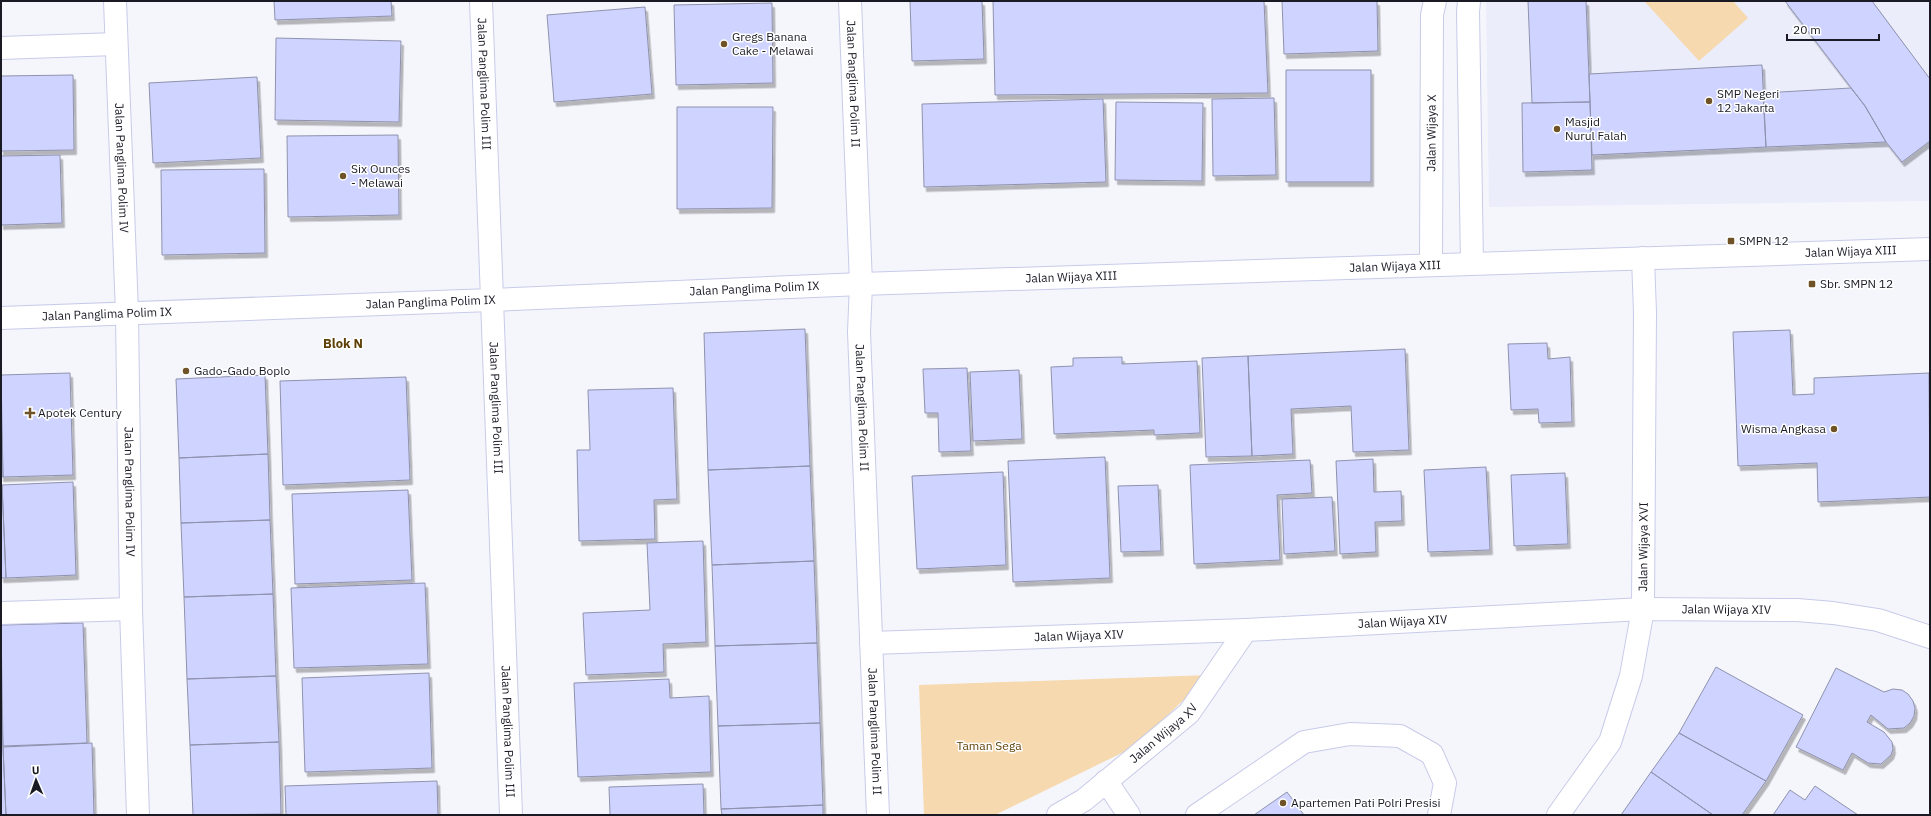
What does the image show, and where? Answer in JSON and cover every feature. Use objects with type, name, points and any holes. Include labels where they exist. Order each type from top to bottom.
[{"type":"street","name":"Jalan Panglima Polim IV","points":[[114,1],[127,314],[131,609],[138,815]]},
{"type":"street","name":"Jalan Panglima Polim III","points":[[481,1],[511,815]]},
{"type":"street","name":"Jalan Panglima Polim II","points":[[850,1],[861,284],[859,332],[878,815]]},
{"type":"street","name":"Jalan Wijaya X","points":[[1431,265],[1432,15],[1435,1]]},
{"type":"street","points":[[1470,1],[1468,12],[1472,263]]},
{"type":"street","points":[[1,48],[116,44]]},
{"type":"street","name":"Jalan Wijaya XIII","points":[[861,284],[1930,249]]},
{"type":"street","name":"Jalan Wijaya XVI","points":[[1558,815],[1610,742],[1631,676],[1643,610],[1645,313],[1643,258]]},
{"type":"street","name":"Jalan Panglima Polim IX","points":[[1,318],[491,300],[861,284]]},
{"type":"street","points":[[1,613],[131,609]]},
{"type":"street","name":"Jalan Wijaya XIV","points":[[871,642],[1246,630],[1643,610],[1797,610],[1834,613],[1878,620],[1930,637]]},
{"type":"street","name":"Jalan Wijaya XV","points":[[1058,815],[1089,807],[1106,781],[1189,713],[1246,630]]},
{"type":"street","points":[[1197,815],[1304,742],[1350,734],[1400,736],[1432,754],[1445,783],[1439,815]]},
{"type":"street","points":[[1106,781],[1129,815]]},
{"type":"shaded area","name":"SMP Negeri 12 Jakarta","points":[[1486,1],[1930,1],[1930,201],[1489,207]]},
{"type":"green space","points":[[1644,1],[1733,1],[1748,18],[1699,61]]},
{"type":"green space","name":"Taman Sega","points":[[1210,675],[1134,747],[995,815],[924,815],[919,685]]},
{"type":"building","points":[[274,1],[391,1],[392,16],[275,20]]},
{"type":"building","points":[[910,1],[982,1],[984,59],[912,61]]},
{"type":"building","points":[[993,1],[1264,1],[1268,93],[995,95]]},
{"type":"building","points":[[1282,1],[1377,1],[1378,51],[1284,54]]},
{"type":"building","points":[[1528,1],[1586,1],[1590,102],[1532,103]]},
{"type":"building","points":[[1785,1],[1872,1],[1930,79],[1930,141],[1902,162],[1886,142],[1865,106]]},
{"type":"building","name":"Gregs Banana Cake - Melawai","points":[[772,3],[773,83],[676,85],[674,5]]},
{"type":"building","points":[[645,7],[652,94],[554,102],[547,15]]},
{"type":"building","points":[[276,38],[401,41],[399,122],[275,120]]},
{"type":"building","points":[[1762,65],[1766,147],[1592,155],[1589,74]]},
{"type":"building","points":[[1286,70],[1371,70],[1371,182],[1286,182]]},
{"type":"building","points":[[73,75],[74,150],[1,151],[1,76]]},
{"type":"building","points":[[257,77],[261,158],[153,163],[149,83]]},
{"type":"building","points":[[1851,88],[1865,106],[1886,142],[1766,147],[1763,93]]},
{"type":"building","points":[[1274,98],[1276,175],[1213,176],[1212,99]]},
{"type":"building","points":[[1103,99],[1106,182],[924,187],[922,104]]},
{"type":"building","points":[[1116,102],[1203,103],[1202,181],[1115,180]]},
{"type":"building","name":"Masjid Nurul Falah","points":[[1590,102],[1592,170],[1523,172],[1522,103]]},
{"type":"building","points":[[677,107],[773,107],[772,208],[677,209]]},
{"type":"building","name":"Six Ounces - Melawai","points":[[398,135],[399,215],[288,217],[287,136]]},
{"type":"building","points":[[60,155],[62,223],[1,225],[1,156]]},
{"type":"building","points":[[264,169],[265,253],[162,255],[161,170]]},
{"type":"building","points":[[805,329],[810,466],[708,470],[704,333]]},
{"type":"building","name":"Wisma Angkasa","points":[[1790,330],[1793,395],[1814,394],[1814,378],[1929,373],[1930,497],[1818,502],[1817,463],[1738,466],[1733,332]]},
{"type":"building","points":[[1547,343],[1548,359],[1570,357],[1572,422],[1539,423],[1538,409],[1511,410],[1508,344]]},
{"type":"building","points":[[1405,349],[1409,450],[1353,452],[1351,406],[1291,409],[1293,454],[1252,456],[1248,356]]},
{"type":"building","points":[[1248,356],[1252,456],[1206,457],[1202,358]]},
{"type":"building","points":[[1122,357],[1122,364],[1197,361],[1200,433],[1154,435],[1154,430],[1054,434],[1051,367],[1073,366],[1073,358]]},
{"type":"building","points":[[967,368],[971,451],[939,452],[938,413],[925,413],[923,369]]},
{"type":"building","points":[[1019,370],[1022,439],[973,441],[970,372]]},
{"type":"building","points":[[70,373],[73,475],[3,477],[1,375]]},
{"type":"building","points":[[265,375],[268,454],[179,458],[176,379]]},
{"type":"building","points":[[406,377],[410,480],[283,485],[280,381]]},
{"type":"building","points":[[673,388],[677,499],[654,500],[655,539],[579,541],[577,450],[590,450],[588,390]]},
{"type":"building","points":[[1,404],[3,477],[1,477]]},
{"type":"building","points":[[268,454],[270,520],[181,523],[179,458]]},
{"type":"building","points":[[1105,457],[1110,578],[1013,582],[1008,461]]},
{"type":"building","points":[[1373,459],[1374,492],[1401,491],[1402,521],[1375,522],[1376,552],[1340,554],[1336,461]]},
{"type":"building","points":[[1310,460],[1312,493],[1277,495],[1280,560],[1194,564],[1190,465]]},
{"type":"building","points":[[810,466],[814,561],[712,565],[708,470]]},
{"type":"building","points":[[1486,467],[1490,550],[1428,552],[1424,470]]},
{"type":"building","points":[[1003,472],[1006,565],[917,569],[912,476]]},
{"type":"building","points":[[1565,473],[1568,544],[1514,546],[1511,475]]},
{"type":"building","points":[[73,482],[76,575],[6,578],[2,485]]},
{"type":"building","points":[[2,485],[6,578],[1,578]]},
{"type":"building","points":[[1158,485],[1161,551],[1121,552],[1118,486]]},
{"type":"building","points":[[408,490],[412,580],[295,584],[292,494]]},
{"type":"building","points":[[1332,497],[1335,551],[1284,554],[1282,499]]},
{"type":"building","points":[[270,520],[273,594],[184,597],[181,523]]},
{"type":"building","points":[[703,541],[706,642],[663,644],[664,672],[586,675],[583,613],[650,610],[647,543]]},
{"type":"building","points":[[814,561],[817,643],[715,646],[712,565]]},
{"type":"building","points":[[425,583],[428,664],[294,668],[291,588]]},
{"type":"building","points":[[273,594],[276,676],[187,679],[184,597]]},
{"type":"building","points":[[83,623],[87,743],[3,746],[1,625]]},
{"type":"building","points":[[817,643],[820,723],[718,726],[715,646]]},
{"type":"building","points":[[1716,667],[1803,715],[1766,781],[1679,733]]},
{"type":"building","points":[[1836,668],[1884,692],[1893,689],[1902,690],[1908,694],[1913,701],[1915,708],[1914,716],[1910,723],[1904,728],[1888,729],[1871,715],[1867,722],[1884,732],[1892,742],[1893,749],[1891,755],[1881,764],[1868,763],[1852,753],[1843,770],[1796,747]]},
{"type":"building","points":[[429,673],[432,768],[305,772],[302,678]]},
{"type":"building","points":[[276,676],[279,742],[190,745],[187,679]]},
{"type":"building","points":[[669,679],[670,698],[709,696],[711,772],[578,777],[574,683]]},
{"type":"building","points":[[1,698],[3,746],[1,746]]},
{"type":"building","points":[[820,723],[823,805],[721,809],[718,726]]},
{"type":"building","points":[[1679,733],[1766,781],[1742,815],[1713,815],[1651,772]]},
{"type":"building","points":[[279,742],[281,814],[193,815],[190,745]]},
{"type":"building","points":[[92,743],[94,815],[6,815],[3,747]]},
{"type":"building","points":[[1,747],[3,747],[6,815],[1,815]]},
{"type":"building","points":[[1651,772],[1713,815],[1621,815]]},
{"type":"building","points":[[437,781],[438,815],[286,815],[285,786]]},
{"type":"building","points":[[703,784],[704,815],[610,815],[609,787]]},
{"type":"building","points":[[1815,786],[1858,815],[1773,815],[1790,790],[1805,800]]},
{"type":"building","name":"Apartemen Pati Polri Presisi","points":[[1287,792],[1304,815],[1254,815]]},
{"type":"building","points":[[823,805],[823,815],[722,815],[721,809]]},
{"type":"place","name":"Gregs Banana Cake - Melawai","points":[[724,44]]},
{"type":"place","name":"SMP Negeri 12 Jakarta","points":[[1709,101]]},
{"type":"place","name":"Masjid Nurul Falah","points":[[1557,129]]},
{"type":"place","name":"Six Ounces - Melawai","points":[[343,176]]},
{"type":"place","name":"SMPN 12","points":[[1731,241]]},
{"type":"place","name":"Sbr. SMPN 12","points":[[1812,284]]},
{"type":"place","name":"Gado-Gado Boplo","points":[[186,371]]},
{"type":"place","name":"Apotek Century","points":[[30,413]]},
{"type":"place","name":"Wisma Angkasa","points":[[1834,429]]},
{"type":"place","name":"Apartemen Pati Polri Presisi","points":[[1283,803]]},
{"type":"district","name":"Blok N","points":[[343,343]]}]
